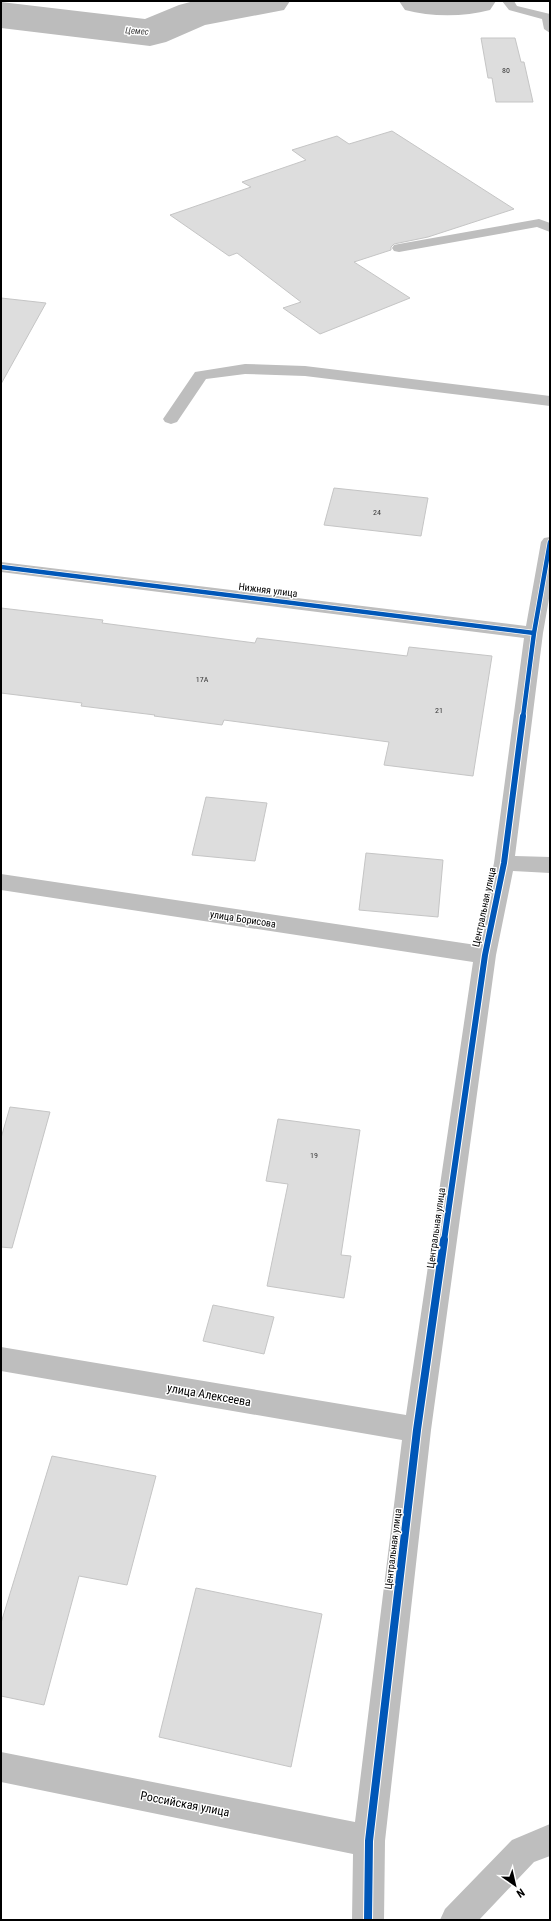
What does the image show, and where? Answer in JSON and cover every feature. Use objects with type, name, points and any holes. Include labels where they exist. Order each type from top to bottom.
[{"type":"street","points":[[508,1],[513,8],[549,21]]},
{"type":"street","points":[[399,248],[539,223],[550,228]]},
{"type":"street","points":[[171,419],[200,375],[245,369],[305,371],[550,401]]},
{"type":"street","name":"Центральная улица","points":[[368,1920],[369,1841],[417,1430],[485,955],[504,863],[534,634],[550,542]]},
{"type":"street","name":"Нижняя улица","points":[[1,567],[534,634]]},
{"type":"street","points":[[504,863],[550,865]]},
{"type":"street","name":"улица Борисова","points":[[1,882],[485,955]]},
{"type":"street","name":"улица Алексеева","points":[[1,1359],[417,1430]]},
{"type":"street","name":"Российская улица","points":[[1,1767],[369,1841]]},
{"type":"street","points":[[456,1920],[522,1851],[550,1840]]},
{"type":"building","points":[[481,38],[515,38],[521,62],[524,62],[533,102],[496,102],[492,78],[488,78]]},
{"type":"building","points":[[392,131],[514,209],[428,237],[394,244],[391,247],[391,250],[354,262],[410,298],[320,334],[283,308],[301,302],[237,253],[229,256],[170,215],[251,187],[242,182],[306,160],[292,150],[337,136],[349,144]]},
{"type":"building","points":[[1,298],[46,303],[1,384]]},
{"type":"building","points":[[334,488],[428,498],[421,536],[324,525]]},
{"type":"building","points":[[1,608],[103,620],[102,623],[255,643],[257,638],[407,656],[409,647],[492,656],[473,776],[384,765],[389,742],[224,720],[222,725],[81,706],[82,703],[1,693]]},
{"type":"building","points":[[206,797],[267,803],[255,861],[192,855]]},
{"type":"building","points":[[366,853],[443,860],[438,917],[359,910]]},
{"type":"building","points":[[10,1107],[50,1112],[12,1248],[1,1247],[1,1138]]},
{"type":"building","points":[[278,1119],[360,1130],[341,1255],[351,1256],[344,1298],[267,1286],[288,1184],[266,1181]]},
{"type":"building","points":[[213,1305],[274,1317],[264,1354],[203,1341]]},
{"type":"building","points":[[52,1456],[156,1476],[127,1585],[79,1576],[44,1705],[1,1696],[1,1623]]},
{"type":"building","points":[[196,1588],[322,1614],[291,1767],[159,1737]]},
{"type":"waterway","name":"Цемес","points":[[1,15],[150,33],[194,14],[269,1]]},
{"type":"waterway","name":"Цемес","points":[[420,1],[475,1]]},
{"type":"cycle path","points":[[368,1920],[369,1841],[417,1430],[485,955],[504,863],[534,633],[550,542]]},
{"type":"cycle path","points":[[1,567],[534,633]]}]
